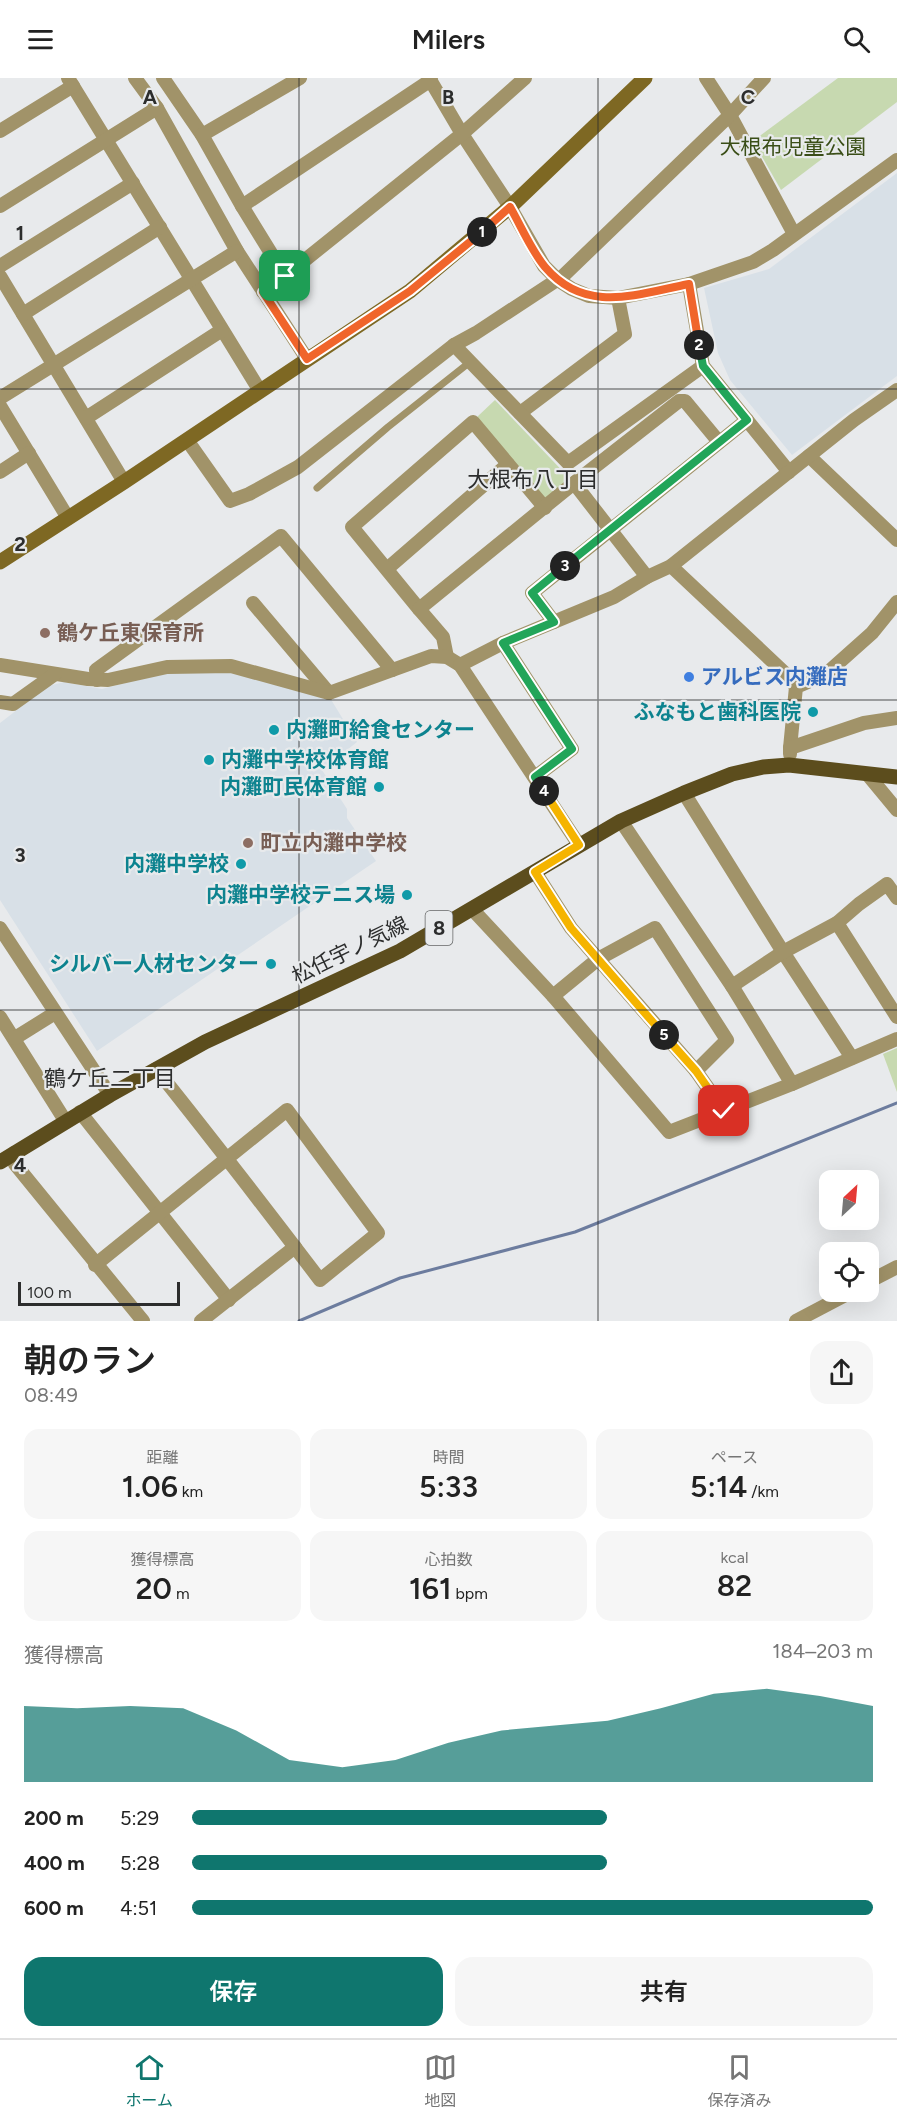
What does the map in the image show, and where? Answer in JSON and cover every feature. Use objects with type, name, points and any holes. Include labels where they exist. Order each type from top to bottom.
[{"type":"main road","name":"松任宇ノ気線","points":[[0,1162],[110,1095],[205,1042],[400,951],[621,821],[684,793],[732,774],[763,766],[789,765],[897,777]]},
{"type":"street","points":[[157,78],[138,83],[157,108],[237,251],[307,359]]},
{"type":"street","points":[[163,78],[202,135],[285,276]]},
{"type":"street","points":[[202,135],[300,78]]},
{"type":"street","points":[[263,292],[462,134],[525,78]]},
{"type":"street","points":[[706,78],[730,115],[794,234]]},
{"type":"street","points":[[187,440],[230,501],[258,490],[298,467],[454,345],[558,280],[730,115],[764,78]]},
{"type":"street","points":[[242,206],[430,79],[544,266],[558,280],[589,297],[618,298],[689,284],[753,262],[774,250],[897,160]]},
{"type":"street","points":[[0,562],[410,291],[510,207],[637,81]]},
{"type":"street","points":[[0,131],[70,82],[260,391]]},
{"type":"street","points":[[0,206],[157,108]]},
{"type":"street","points":[[0,266],[133,183]]},
{"type":"street","points":[[22,314],[160,227]]},
{"type":"street","points":[[0,399],[237,251]]},
{"type":"street","points":[[0,276],[124,482]]},
{"type":"street","points":[[689,284],[703,366],[789,472]]},
{"type":"street","points":[[520,413],[625,334],[618,298]]},
{"type":"street","points":[[86,418],[222,330]]},
{"type":"street","points":[[454,345],[568,463],[703,366]]},
{"type":"street","points":[[460,665],[503,643],[614,597],[647,577],[672,566],[854,420],[897,390]]},
{"type":"street","points":[[419,609],[679,401],[685,401],[719,442]]},
{"type":"street","points":[[0,406],[68,518]]},
{"type":"street","points":[[554,622],[532,593],[747,420]]},
{"type":"street","points":[[447,657],[443,637],[352,527],[473,422],[545,508]]},
{"type":"street","points":[[0,472],[29,453]]},
{"type":"street","points":[[809,456],[897,540]]},
{"type":"street","points":[[388,568],[508,465]]},
{"type":"street","points":[[574,483],[647,577]]},
{"type":"street","points":[[97,680],[96,669],[281,536],[392,670]]},
{"type":"street","points":[[672,566],[788,676],[796,687],[789,765]]},
{"type":"street","points":[[796,687],[826,674],[872,633],[897,602]]},
{"type":"street","points":[[253,603],[329,693]]},
{"type":"street","points":[[503,643],[572,749],[535,777]]},
{"type":"street","points":[[0,665],[97,680],[108,680],[167,667],[231,666],[329,693],[431,656],[447,657],[460,665],[579,845]]},
{"type":"street","points":[[0,714],[6,703],[55,674]]},
{"type":"street","points":[[790,748],[864,723],[897,718]]},
{"type":"street","points":[[868,775],[897,810]]},
{"type":"street","points":[[684,793],[852,1058]]},
{"type":"street","points":[[621,821],[732,986],[792,1084]]},
{"type":"street","points":[[535,872],[571,928],[696,1071],[724,1111]]},
{"type":"street","points":[[732,986],[783,952],[837,924],[859,904],[892,880],[897,898]]},
{"type":"street","points":[[472,909],[553,996],[669,1132],[792,1084],[897,1039]]},
{"type":"street","points":[[837,924],[897,1017]]},
{"type":"street","points":[[0,928],[110,1095]]},
{"type":"street","points":[[553,996],[598,959],[655,928],[728,1040],[696,1071]]},
{"type":"street","points":[[15,1038],[55,1013]]},
{"type":"street","points":[[0,1017],[66,1122]]},
{"type":"street","points":[[95,1265],[226,1157],[286,1110],[378,1233],[320,1280],[226,1157],[156,1069]]},
{"type":"street","points":[[81,1112],[229,1300]]},
{"type":"street","points":[[14,1153],[15,1164],[142,1321]]},
{"type":"street","points":[[201,1321],[295,1247]]},
{"type":"street","points":[[879,1276],[897,1267]]},
{"type":"street","points":[[796,1321],[832,1302]]},
{"type":"lane","points":[[317,488],[388,427],[470,362]]},
{"type":"shaded area","points":[[897,173],[897,376],[792,455],[730,380],[718,353],[704,288],[769,269]]},
{"type":"shaded area","points":[[233,667],[327,693],[357,742],[322,770],[347,809],[347,818],[376,861],[97,1051],[0,900],[0,723],[48,686],[64,682],[102,689],[171,671]]},
{"type":"green space","name":"大根布児童公園","points":[[838,78],[897,78],[897,102],[781,190],[753,141]]},
{"type":"green space","points":[[495,400],[572,481],[545,502],[477,417]]},
{"type":"green space","points":[[897,1048],[897,1092],[883,1054]]},
{"type":"waterway","points":[[299,1321],[400,1278],[575,1232],[897,1103]]},
{"type":"place","name":"鶴ケ丘東保育所","points":[[45,633]]},
{"type":"place","name":"アルビス内灘店","points":[[689,677]]},
{"type":"place","name":"ふなもと歯科医院","points":[[813,712]]},
{"type":"place","name":"内灘町給食センター","points":[[274,730]]},
{"type":"place","name":"内灘中学校体育館","points":[[209,760]]},
{"type":"place","name":"内灘町民体育館","points":[[379,787]]},
{"type":"place","name":"町立内灘中学校","points":[[248,843]]},
{"type":"place","name":"内灘中学校","points":[[241,864]]},
{"type":"place","name":"内灘中学校テニス場","points":[[407,895]]},
{"type":"place","name":"シルバー人材センター","points":[[271,964]]},
{"type":"district","name":"大根布八丁目","points":[[533,479]]},
{"type":"district","name":"鶴ケ丘二丁目","points":[[110,1078]]},
{"type":"route","points":[[285,276],[263,292],[307,359],[410,291],[510,207],[544,266],[572,290],[589,297],[618,298],[689,284],[703,366],[747,420],[532,593],[554,622],[503,643],[572,749],[535,777],[579,845],[535,872],[571,928],[696,1071],[724,1111]]}]
